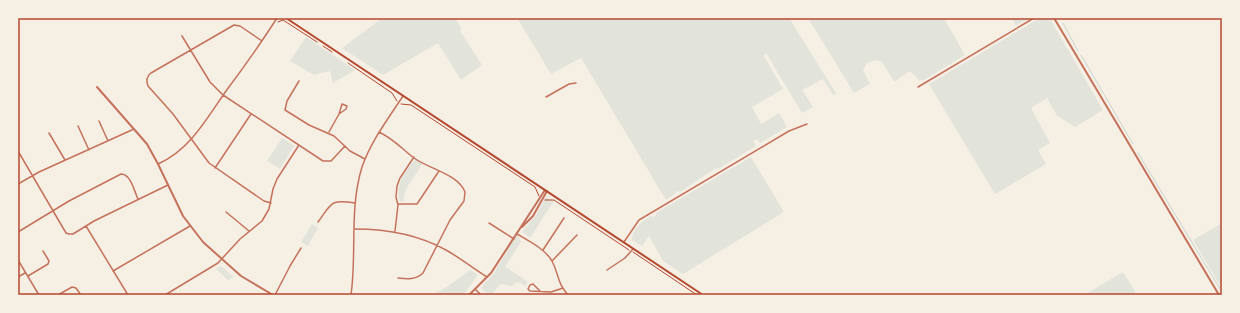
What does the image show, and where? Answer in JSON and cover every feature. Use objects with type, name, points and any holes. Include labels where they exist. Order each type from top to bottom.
[{"type":"main road","points":[[286,18],[704,295]]},
{"type":"street","points":[[158,164],[174,156],[192,139],[277,18]]},
{"type":"street","points":[[918,87],[1034,18]]},
{"type":"street","points":[[1054,18],[1219,295]]},
{"type":"street","points":[[262,41],[240,26],[234,25],[151,73],[148,75],[146,80],[148,86],[173,114],[209,163],[264,201],[271,203]]},
{"type":"street","points":[[182,36],[210,82],[224,95],[251,114],[323,161],[328,162],[333,160],[344,146]]},
{"type":"street","points":[[299,81],[286,101],[286,110],[309,125],[329,133],[338,139],[353,154],[365,159]]},
{"type":"street","points":[[546,97],[568,84],[576,82]]},
{"type":"street","points":[[97,87],[147,144],[190,226],[208,248],[241,276],[274,295],[301,248]]},
{"type":"street","points":[[351,295],[354,272],[355,202],[360,178],[365,159],[379,132],[403,96]]},
{"type":"street","points":[[329,133],[339,114],[342,104],[347,106],[346,109],[339,114]]},
{"type":"street","points":[[215,168],[251,114]]},
{"type":"street","points":[[99,121],[108,141]]},
{"type":"street","points":[[624,242],[639,220],[789,131],[806,124]]},
{"type":"street","points":[[78,126],[89,150]]},
{"type":"street","points":[[18,184],[32,175],[134,129]]},
{"type":"street","points":[[379,132],[398,143],[414,158],[439,171],[462,186],[465,196],[464,202],[450,220],[420,276],[412,278],[398,278]]},
{"type":"street","points":[[49,133],[65,160]]},
{"type":"street","points":[[165,295],[222,260],[233,246],[264,218],[271,203],[273,190],[277,179],[299,145]]},
{"type":"street","points":[[18,152],[68,234],[72,235],[86,226],[168,185]]},
{"type":"street","points":[[395,231],[398,204],[396,197],[397,186],[400,178],[414,158]]},
{"type":"street","points":[[398,204],[417,204],[439,171]]},
{"type":"street","points":[[18,232],[85,192],[122,174],[128,178],[138,199]]},
{"type":"street","points":[[469,295],[487,277],[546,190]]},
{"type":"street","points":[[521,227],[527,224],[533,216],[541,197]]},
{"type":"street","points":[[318,222],[333,202],[355,202]]},
{"type":"street","points":[[226,212],[249,231]]},
{"type":"street","points":[[542,250],[564,218]]},
{"type":"street","points":[[488,222],[514,239]]},
{"type":"street","points":[[86,226],[128,295]]},
{"type":"street","points":[[113,272],[190,226]]},
{"type":"street","points":[[354,229],[395,231],[412,235],[437,245],[487,277]]},
{"type":"street","points":[[517,234],[542,250],[552,261],[559,282],[568,295]]},
{"type":"street","points":[[552,261],[577,236]]},
{"type":"street","points":[[607,270],[625,258],[633,248]]},
{"type":"street","points":[[28,276],[48,264],[49,261],[43,251]]},
{"type":"street","points":[[18,260],[39,295]]},
{"type":"street","points":[[18,277],[26,272]]},
{"type":"street","points":[[540,291],[533,284],[530,285],[528,289],[530,291],[552,292],[562,288]]},
{"type":"street","points":[[58,295],[74,287],[81,295]]},
{"type":"street","points":[[475,289],[481,295]]},
{"type":"path","points":[[276,20],[278,22],[280,20],[284,21],[334,53]]},
{"type":"path","points":[[344,60],[392,93],[399,103],[403,105],[410,105],[535,187],[538,195],[547,201],[554,200],[697,295]]},
{"type":"shaded area","points":[[382,18],[455,18],[462,30],[460,31],[482,65],[461,80],[438,43],[383,75],[342,48]]},
{"type":"shaded area","points":[[517,18],[789,18],[836,93],[833,95],[823,79],[802,90],[813,107],[802,113],[766,53],[764,56],[783,89],[752,107],[761,124],[779,113],[787,127],[760,143],[757,139],[753,141],[756,146],[718,169],[716,168],[680,192],[677,191],[666,200],[581,58],[551,74]]},
{"type":"shaded area","points":[[808,18],[944,18],[965,55],[924,80],[919,80],[910,71],[894,81],[882,62],[876,60],[867,63],[863,70],[870,84],[854,93]]},
{"type":"shaded area","points":[[1009,18],[1029,18],[1017,25],[1014,24],[1015,22]]},
{"type":"shaded area","points":[[1040,18],[1050,19],[1103,110],[1075,127],[1057,116],[1047,98],[1031,108],[1050,143],[1038,150],[1046,164],[995,194],[929,84]]},
{"type":"shaded area","points":[[306,37],[355,70],[333,83],[330,71],[314,75],[290,61]]},
{"type":"shaded area","points":[[282,138],[294,146],[280,169],[267,161]]},
{"type":"shaded area","points":[[751,157],[784,212],[683,274],[663,261],[649,236],[642,246],[632,240],[634,232],[644,220],[651,216],[656,216],[656,213]]},
{"type":"shaded area","points":[[416,159],[423,163],[406,189],[403,202],[400,201],[399,190],[402,178]]},
{"type":"shaded area","points":[[546,197],[554,201],[530,238],[522,232],[536,215]]},
{"type":"shaded area","points":[[1222,223],[1222,289],[1193,240]]},
{"type":"shaded area","points":[[312,224],[318,228],[308,246],[301,242]]},
{"type":"shaded area","points":[[517,234],[521,242],[506,267],[528,282],[525,286],[518,282],[512,286],[501,284],[491,295],[488,295],[481,288],[494,273]]},
{"type":"shaded area","points":[[220,266],[234,277],[228,280],[216,269]]},
{"type":"shaded area","points":[[470,270],[478,275],[463,295],[431,295],[447,287]]},
{"type":"shaded area","points":[[1123,272],[1137,295],[1084,295]]},
{"type":"waterway","points":[[1063,23],[1078,51]]},
{"type":"waterway","points":[[1081,55],[1133,144]]},
{"type":"waterway","points":[[1138,153],[1222,292]]}]
